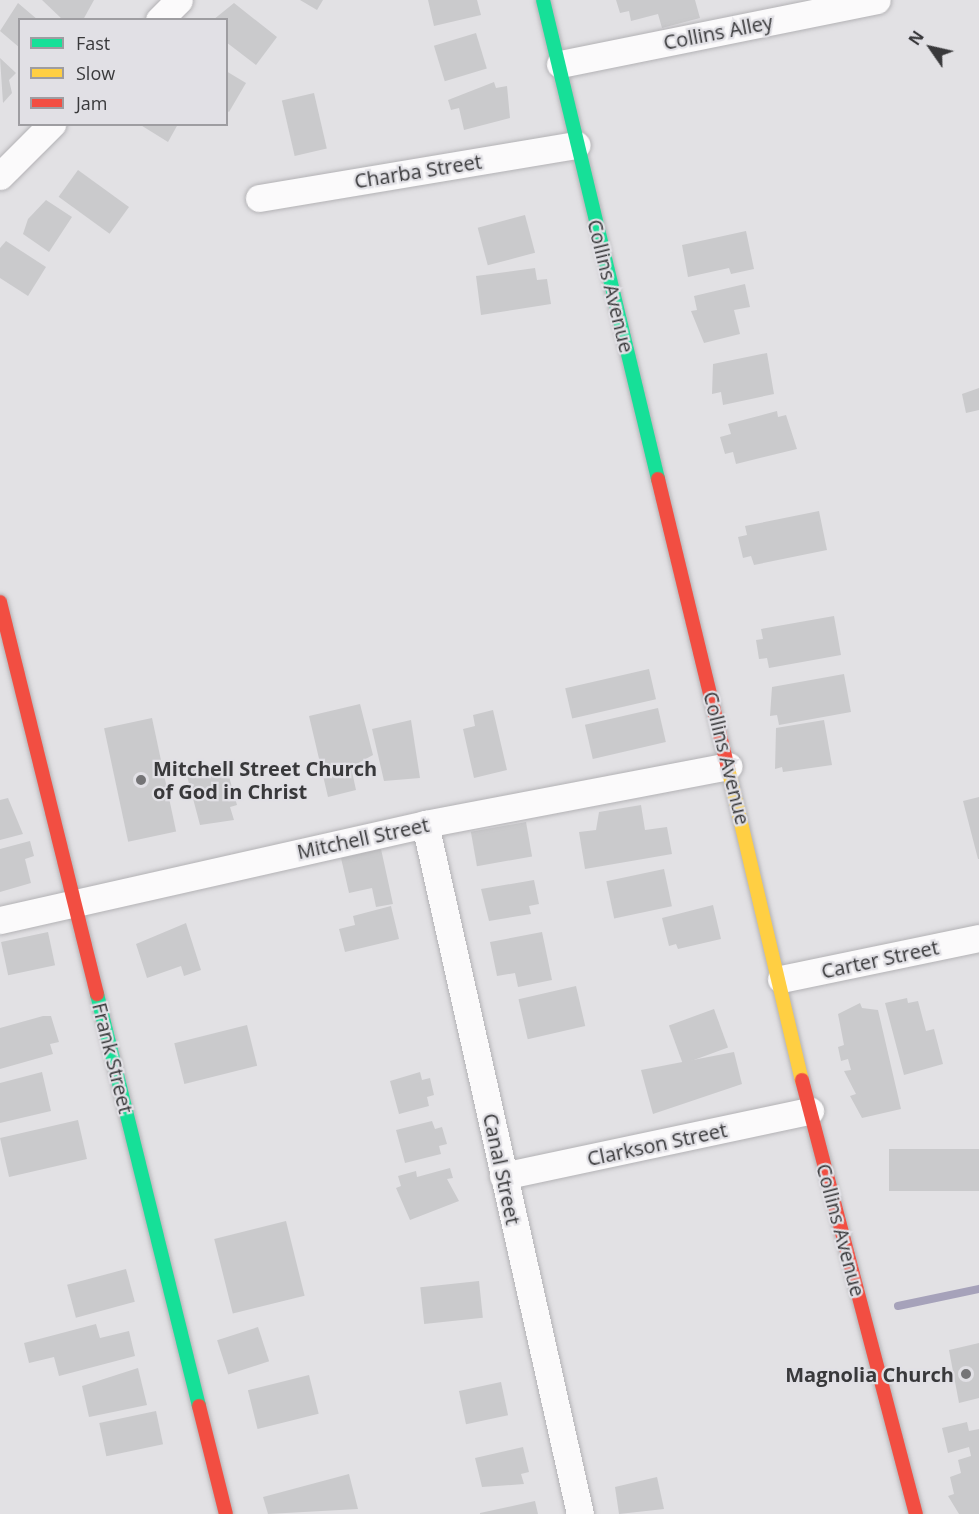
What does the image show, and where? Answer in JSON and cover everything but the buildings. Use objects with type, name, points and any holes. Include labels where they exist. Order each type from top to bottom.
[{"type":"street","points":[[161,18],[178,0]]},
{"type":"street","name":"Collins Avenue","points":[[543,0],[781,979],[810,1111],[916,1514]]},
{"type":"street","name":"Collins Alley","points":[[560,64],[877,0]]},
{"type":"street","points":[[0,176],[50,126]]},
{"type":"street","name":"Charba Street","points":[[259,198],[577,145]]},
{"type":"street","name":"Frank Street","points":[[0,602],[9,674],[74,900],[226,1514]]},
{"type":"street","name":"Mitchell Street","points":[[0,920],[74,900],[425,824],[729,766]]},
{"type":"street","name":"Canal Street","points":[[425,824],[580,1514]]},
{"type":"street","name":"Carter Street","points":[[781,979],[979,938]]},
{"type":"street","name":"Clarkson Street","points":[[503,1176],[810,1111]]},
{"type":"waterway","points":[[898,1306],[979,1289]]},
{"type":"traffic: fast","points":[[543,0],[658,479]]},
{"type":"traffic: fast","points":[[97,994],[199,1406]]},
{"type":"traffic: slow","points":[[728,768],[802,1080]]},
{"type":"traffic: jam","points":[[658,479],[728,768]]},
{"type":"traffic: jam","points":[[0,602],[97,994]]},
{"type":"traffic: jam","points":[[802,1080],[916,1514]]},
{"type":"traffic: jam","points":[[199,1406],[226,1514]]},
{"type":"place","name":"Mitchell Street Church of God in Christ","points":[[141,780]]},
{"type":"place","name":"Magnolia Church","points":[[966,1374]]}]
